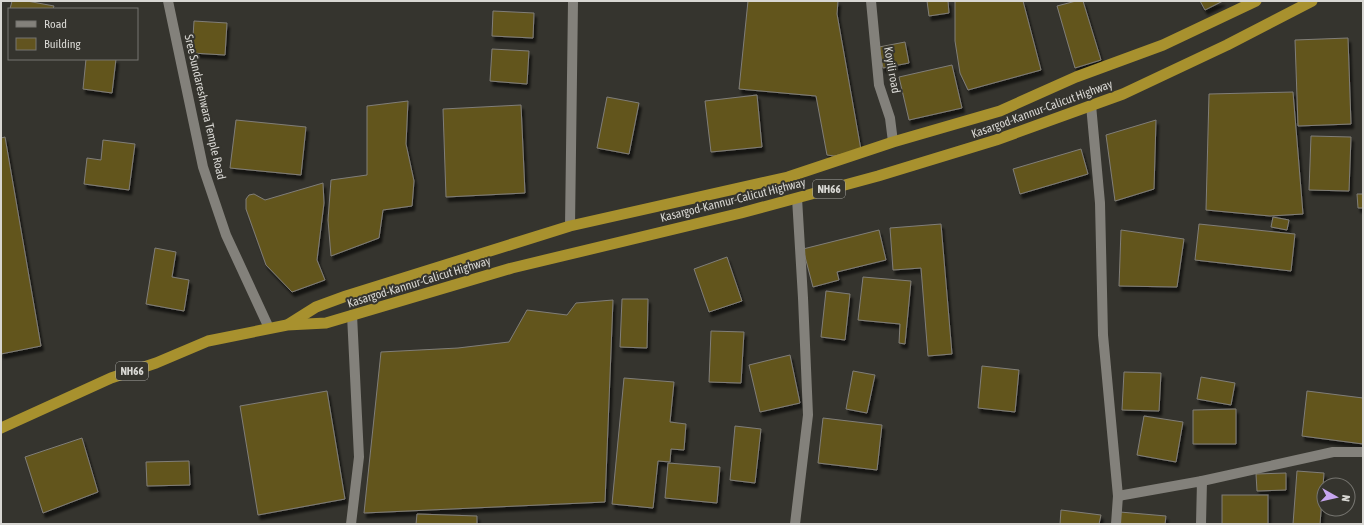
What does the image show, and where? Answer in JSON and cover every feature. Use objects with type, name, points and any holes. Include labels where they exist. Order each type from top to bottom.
[{"type":"highway","name":"Kasargod-Kannur-Calicut Highway","points":[[287,325],[316,307],[570,226],[788,177],[893,142],[1000,111],[1076,77],[1163,45],[1256,1]]},
{"type":"highway","name":"Kasargod-Kannur-Calicut Highway","points":[[269,328],[287,325],[326,323],[512,268],[796,198],[878,176],[996,140],[1123,94],[1220,48],[1312,1]]},
{"type":"highway","name":"NH66","points":[[1,428],[111,378],[156,363],[208,341],[269,328]]},
{"type":"street","name":"Sree Sundareshwara Temple Road","points":[[168,1],[203,167],[226,235],[269,328]]},
{"type":"street","points":[[570,226],[573,1]]},
{"type":"street","name":"Koyili road","points":[[871,1],[879,85],[890,118],[893,142]]},
{"type":"street","points":[[1091,105],[1100,203],[1103,335],[1118,496],[1116,524]]},
{"type":"street","points":[[795,524],[808,415],[803,298],[796,198]]},
{"type":"street","points":[[351,524],[359,457],[352,315]]},
{"type":"street","points":[[1118,496],[1202,482],[1333,452],[1363,452]]},
{"type":"street","points":[[1201,524],[1202,482]]},
{"type":"building","points":[[12,1],[27,1],[54,6],[53,8],[10,8]]},
{"type":"building","points":[[748,1],[838,1],[837,14],[861,150],[834,156],[827,155],[816,96],[739,89]]},
{"type":"building","points":[[927,1],[948,1],[949,13],[929,16]]},
{"type":"building","points":[[955,1],[1023,1],[1041,70],[968,90],[960,73],[955,41]]},
{"type":"building","points":[[1076,1],[1083,1],[1101,60],[1075,68],[1057,6]]},
{"type":"building","points":[[1200,1],[1223,1],[1205,10]]},
{"type":"building","points":[[493,11],[534,13],[533,38],[492,36]]},
{"type":"building","points":[[194,21],[227,23],[225,55],[192,53]]},
{"type":"building","points":[[1348,38],[1351,124],[1298,126],[1295,40]]},
{"type":"building","points":[[905,42],[909,63],[883,68],[879,47]]},
{"type":"building","points":[[492,49],[529,51],[527,84],[490,81]]},
{"type":"building","points":[[86,60],[116,60],[112,93],[83,89]]},
{"type":"building","points":[[952,65],[962,108],[909,120],[899,77]]},
{"type":"building","points":[[1293,92],[1303,214],[1270,216],[1206,210],[1209,94]]},
{"type":"building","points":[[757,95],[762,147],[711,152],[705,101]]},
{"type":"building","points":[[607,97],[639,103],[629,154],[597,148]]},
{"type":"building","points":[[408,101],[406,144],[414,181],[412,206],[383,210],[379,238],[331,256],[328,220],[331,180],[367,175],[367,106]]},
{"type":"building","points":[[521,105],[525,193],[446,197],[443,109]]},
{"type":"building","points":[[236,120],[306,127],[301,175],[230,168]]},
{"type":"building","points":[[1156,120],[1154,189],[1115,201],[1106,135]]},
{"type":"building","points":[[1311,136],[1351,137],[1349,191],[1309,190]]},
{"type":"building","points":[[5,137],[41,346],[1,354],[1,138]]},
{"type":"building","points":[[103,140],[135,144],[129,190],[84,184],[87,158],[101,160]]},
{"type":"building","points":[[1081,149],[1088,174],[1020,194],[1013,169]]},
{"type":"building","points":[[323,183],[324,203],[317,260],[325,280],[292,292],[266,265],[246,209],[246,199],[249,195],[254,194],[265,200]]},
{"type":"building","points":[[1357,194],[1363,194],[1363,208],[1358,208]]},
{"type":"building","points":[[1273,217],[1289,220],[1287,230],[1271,227]]},
{"type":"building","points":[[941,224],[952,354],[928,356],[921,268],[893,270],[890,228]]},
{"type":"building","points":[[1199,224],[1295,234],[1291,271],[1195,260]]},
{"type":"building","points":[[879,230],[886,260],[837,272],[839,280],[813,287],[803,249]]},
{"type":"building","points":[[1121,230],[1184,239],[1177,287],[1119,286]]},
{"type":"building","points":[[155,248],[176,252],[172,277],[189,280],[184,311],[146,304]]},
{"type":"building","points":[[727,257],[742,301],[709,312],[694,269]]},
{"type":"building","points":[[863,277],[911,281],[905,344],[899,343],[900,324],[858,320]]},
{"type":"building","points":[[826,291],[850,294],[845,340],[821,337]]},
{"type":"building","points":[[622,299],[648,299],[647,348],[620,347]]},
{"type":"building","points":[[613,300],[605,502],[364,513],[381,352],[458,348],[509,342],[527,310],[567,315],[576,303]]},
{"type":"building","points":[[711,331],[744,332],[741,383],[709,382]]},
{"type":"building","points":[[790,355],[800,403],[760,412],[749,365]]},
{"type":"building","points":[[982,366],[1019,370],[1015,412],[978,408]]},
{"type":"building","points":[[853,371],[875,375],[867,413],[846,409]]},
{"type":"building","points":[[1124,372],[1161,373],[1159,411],[1122,410]]},
{"type":"building","points":[[1201,377],[1235,383],[1231,405],[1197,399]]},
{"type":"building","points":[[624,378],[674,382],[670,422],[686,424],[684,450],[671,449],[670,462],[658,461],[653,508],[612,504]]},
{"type":"building","points":[[327,391],[345,499],[258,515],[240,406]]},
{"type":"building","points":[[1307,391],[1363,398],[1363,444],[1302,436]]},
{"type":"building","points":[[1236,409],[1236,444],[1193,444],[1193,410]]},
{"type":"building","points":[[1144,416],[1183,422],[1176,462],[1137,455]]},
{"type":"building","points":[[823,418],[882,425],[877,470],[818,463]]},
{"type":"building","points":[[735,426],[761,429],[755,483],[730,480]]},
{"type":"building","points":[[82,438],[98,492],[43,513],[25,457]]},
{"type":"building","points":[[189,461],[190,485],[147,486],[146,462]]},
{"type":"building","points":[[668,463],[720,467],[717,503],[665,498]]},
{"type":"building","points":[[1297,471],[1324,473],[1324,477],[1316,477],[1316,517],[1321,517],[1320,524],[1293,524]]},
{"type":"building","points":[[1286,473],[1286,490],[1257,491],[1256,474]]},
{"type":"building","points":[[1222,495],[1268,495],[1268,524],[1222,524]]},
{"type":"building","points":[[1061,510],[1101,515],[1099,524],[1060,524]]},
{"type":"building","points":[[1120,512],[1166,516],[1165,524],[1118,524]]},
{"type":"building","points":[[417,514],[477,516],[477,524],[416,524]]}]
